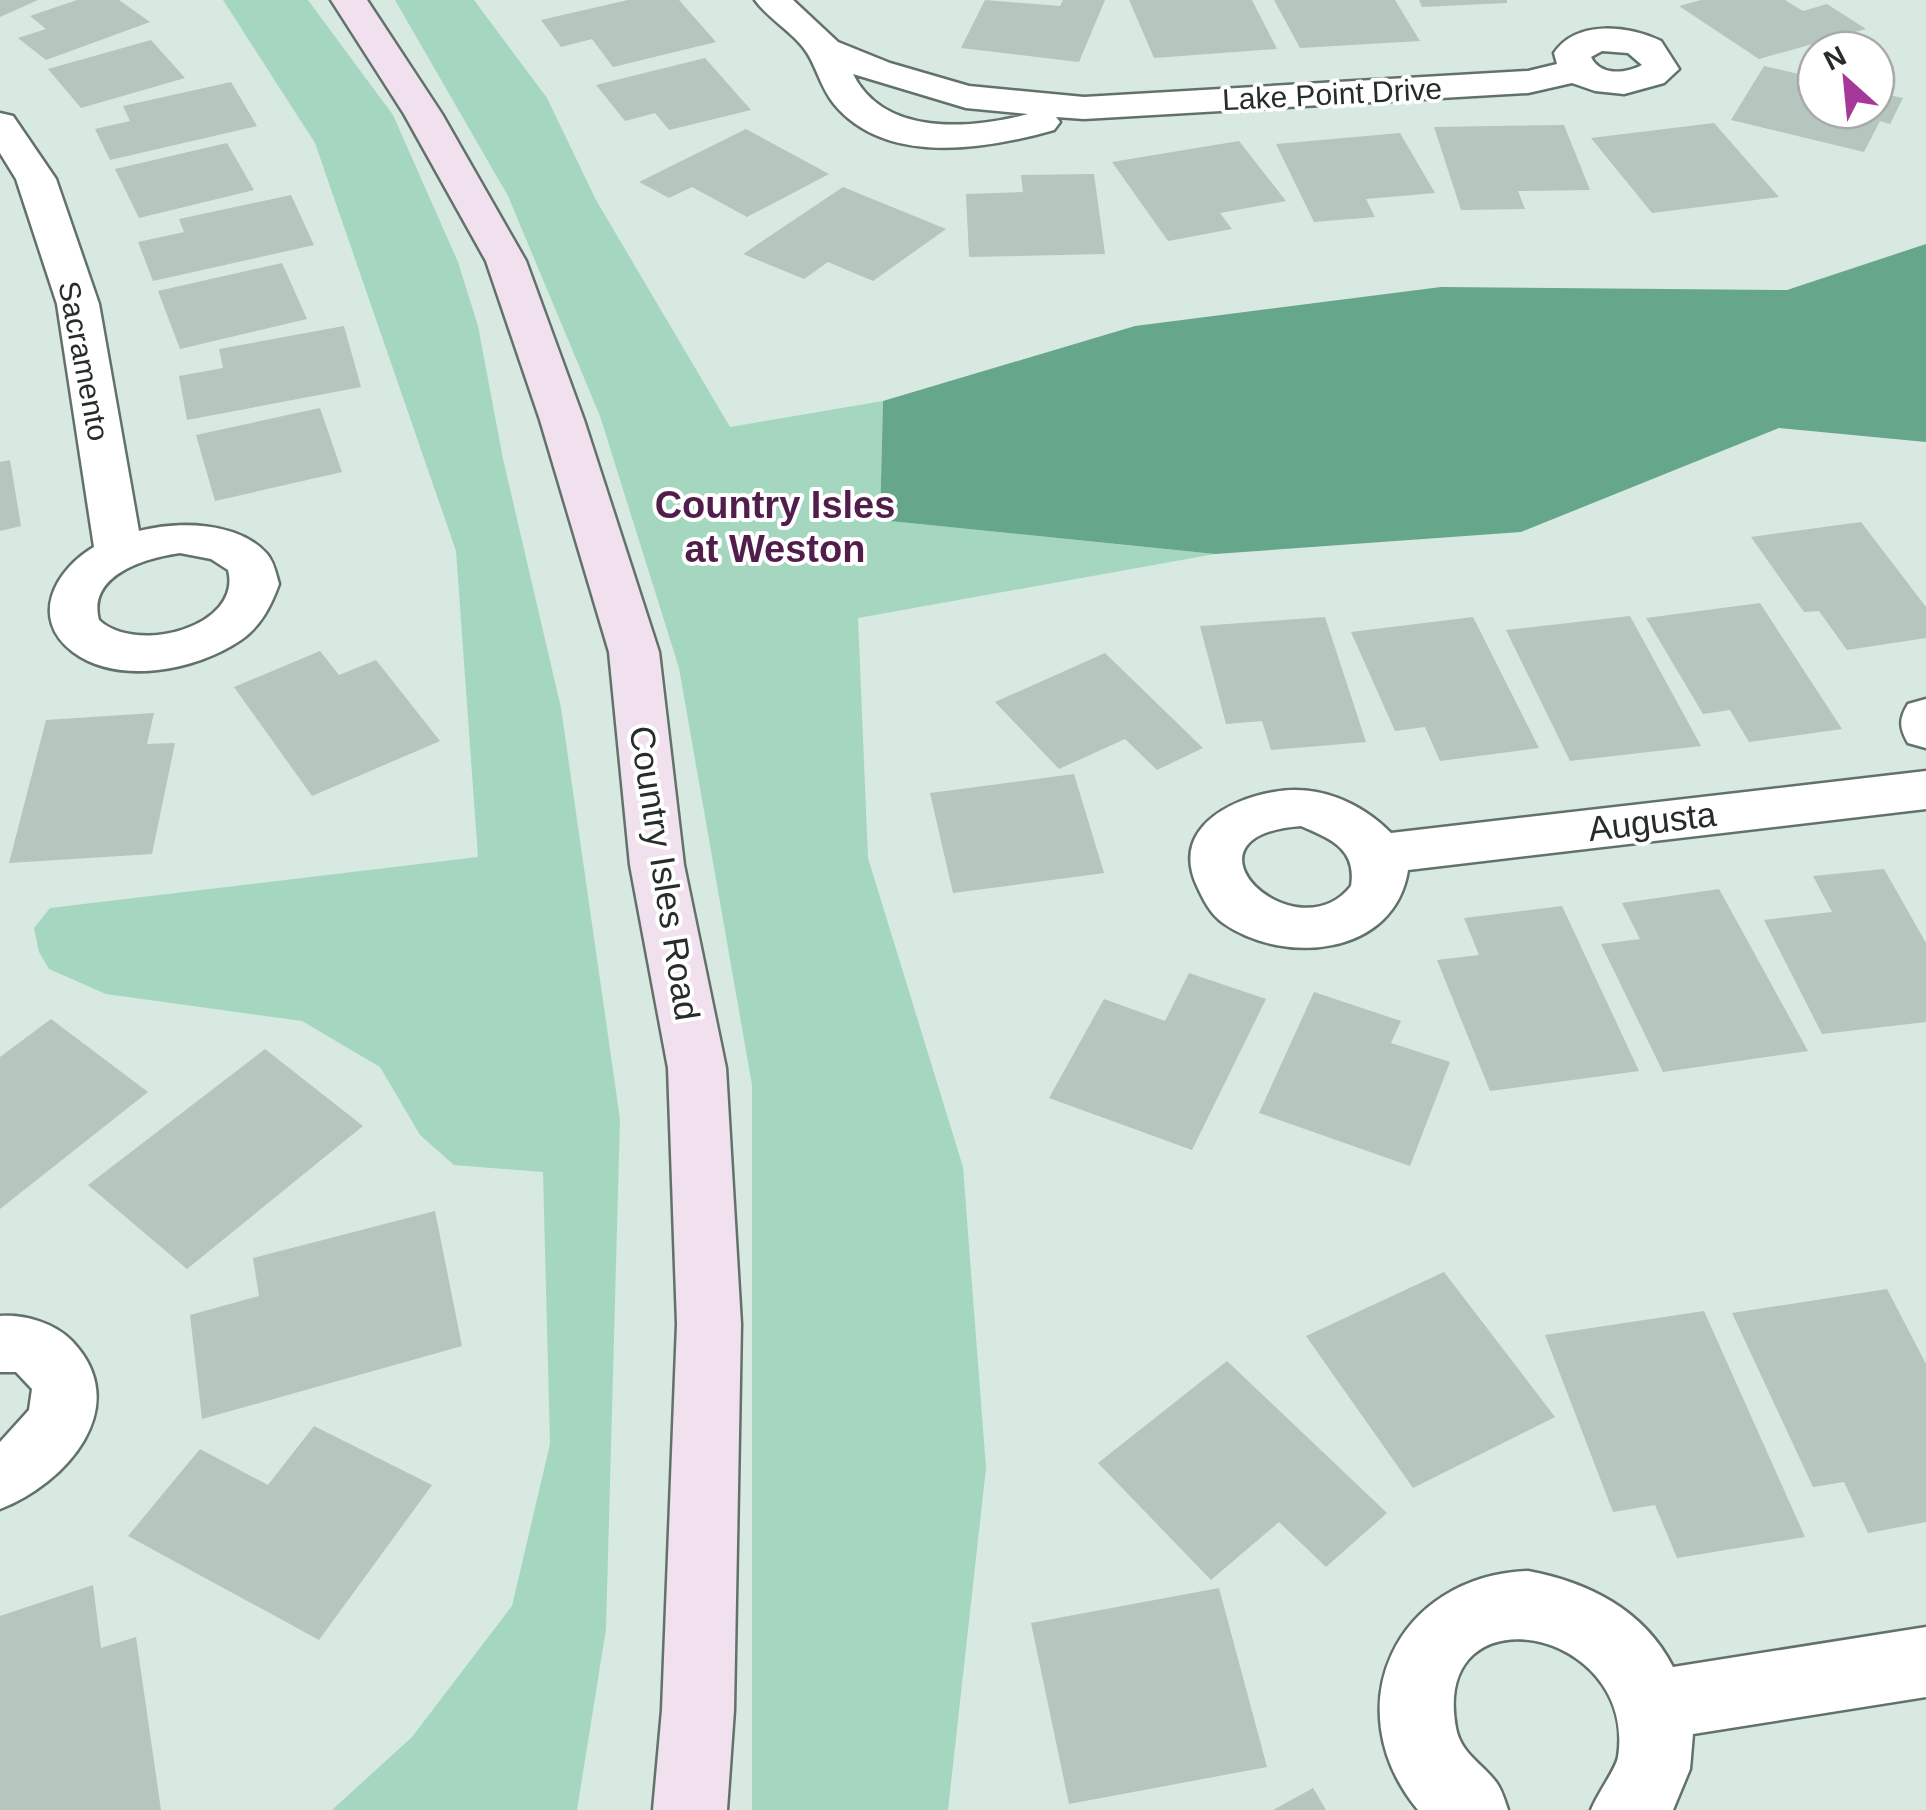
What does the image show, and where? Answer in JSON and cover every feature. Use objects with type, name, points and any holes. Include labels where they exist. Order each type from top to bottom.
[{"type":"street","name":"Country Isles Road","points":[[349,0],[423,114],[506,262],[562,420],[634,652],[657,865],[697,1068],[710,1324],[698,1710],[690,1810]]},
{"type":"street","name":"Lake Point Drive","points":[[773,0],[826,50],[836,78],[852,102],[877,120],[941,136],[996,133],[1084,108],[1528,82],[1579,70]]},
{"type":"street","name":"Sacramento","points":[[0,124],[36,179],[78,304],[119,553]]},
{"type":"street","points":[[1926,716],[1926,730]]},
{"type":"street","name":"Augusta","points":[[1379,854],[1926,790]]},
{"type":"street","points":[[0,1344],[35,1349],[54,1363],[64,1383],[64,1407],[54,1432],[38,1453],[15,1472],[0,1478]]},
{"type":"street","points":[[1471,1810],[1438,1776],[1418,1732],[1416,1684],[1432,1646],[1464,1617],[1504,1604],[1550,1608],[1594,1628],[1632,1662],[1654,1704],[1658,1752],[1644,1794],[1628,1810]]},
{"type":"street","points":[[1654,1704],[1926,1662]]},
{"type":"shaded area","points":[[223,0],[308,0],[393,115],[458,262],[478,326],[503,459],[561,708],[620,1119],[606,1629],[577,1810],[332,1810],[412,1737],[512,1606],[550,1444],[543,1172],[454,1165],[420,1135],[380,1067],[302,1021],[106,994],[49,969],[39,952],[34,928],[50,908],[478,857],[456,551],[315,143]]},
{"type":"shaded area","points":[[395,0],[474,0],[547,98],[596,200],[730,427],[883,401],[880,520],[1215,554],[858,618],[868,858],[963,1167],[986,1468],[948,1810],[752,1810],[752,1085],[679,668],[600,416],[508,196]]},
{"type":"shaded area","points":[[1926,244],[1926,442],[1779,428],[1521,532],[1215,554],[880,520],[883,401],[1135,326],[1441,287],[1787,290]]},
{"type":"building","points":[[0,0],[38,0],[0,17]]},
{"type":"building","points":[[77,0],[119,0],[150,22],[46,60],[18,38],[46,29],[30,16]]},
{"type":"building","points":[[628,0],[679,0],[716,42],[613,67],[592,39],[561,47],[541,20]]},
{"type":"building","points":[[985,0],[1060,6],[1063,0],[1105,0],[1079,62],[961,48]]},
{"type":"building","points":[[1129,0],[1252,0],[1277,49],[1154,58]]},
{"type":"building","points":[[1274,0],[1395,0],[1420,41],[1300,48]]},
{"type":"building","points":[[1419,0],[1507,0],[1507,3],[1422,7]]},
{"type":"building","points":[[1701,0],[1785,0],[1803,11],[1827,4],[1866,29],[1796,30],[1796,49],[1759,59],[1679,6]]},
{"type":"building","points":[[151,40],[185,78],[81,108],[48,69]]},
{"type":"building","points":[[705,58],[751,110],[669,130],[655,113],[625,121],[596,85]]},
{"type":"building","points":[[1764,66],[1796,73],[1796,130],[1875,130],[1864,152],[1731,120]]},
{"type":"building","points":[[231,82],[257,126],[110,160],[95,129],[130,121],[123,106]]},
{"type":"building","points":[[1714,123],[1779,197],[1652,213],[1591,138]]},
{"type":"building","points":[[1564,125],[1590,190],[1518,191],[1525,209],[1461,210],[1434,127]]},
{"type":"building","points":[[746,129],[829,174],[747,217],[692,187],[669,198],[639,182]]},
{"type":"building","points":[[1400,133],[1435,193],[1366,199],[1375,217],[1314,222],[1276,144]]},
{"type":"building","points":[[1239,141],[1286,201],[1220,213],[1232,229],[1168,241],[1112,162]]},
{"type":"building","points":[[227,143],[254,190],[139,218],[115,169]]},
{"type":"building","points":[[1094,174],[1105,254],[969,257],[966,194],[1023,192],[1021,175]]},
{"type":"building","points":[[843,187],[946,229],[873,281],[828,262],[804,279],[743,254]]},
{"type":"building","points":[[291,195],[314,245],[153,281],[138,242],[184,232],[179,219]]},
{"type":"building","points":[[282,263],[307,319],[180,349],[158,291]]},
{"type":"building","points":[[344,326],[361,387],[187,420],[179,376],[223,368],[219,349]]},
{"type":"building","points":[[320,408],[342,472],[215,501],[196,435]]},
{"type":"building","points":[[10,460],[21,526],[0,531],[0,462]]},
{"type":"building","points":[[1861,522],[1926,607],[1926,638],[1847,650],[1819,611],[1804,612],[1751,537]]},
{"type":"building","points":[[1760,603],[1842,729],[1749,742],[1730,710],[1703,714],[1646,618]]},
{"type":"building","points":[[1630,616],[1701,746],[1570,761],[1506,630]]},
{"type":"building","points":[[1325,617],[1366,742],[1271,750],[1262,721],[1226,724],[1200,626]]},
{"type":"building","points":[[1473,617],[1539,748],[1440,761],[1425,727],[1395,731],[1351,632]]},
{"type":"building","points":[[320,651],[339,675],[376,660],[440,741],[312,796],[234,687]]},
{"type":"building","points":[[1105,653],[1203,748],[1157,770],[1125,739],[1059,769],[995,702]]},
{"type":"building","points":[[154,713],[147,744],[175,743],[152,854],[9,863],[46,720]]},
{"type":"building","points":[[1074,774],[1104,873],[953,893],[930,793]]},
{"type":"building","points":[[1884,869],[1926,943],[1926,1022],[1822,1034],[1764,920],[1832,912],[1813,876]]},
{"type":"building","points":[[1719,889],[1808,1051],[1663,1072],[1601,944],[1640,939],[1622,903]]},
{"type":"building","points":[[1562,906],[1639,1071],[1490,1091],[1437,960],[1479,955],[1464,918]]},
{"type":"building","points":[[1189,973],[1266,999],[1192,1150],[1049,1098],[1104,999],[1165,1021]]},
{"type":"building","points":[[1314,992],[1401,1021],[1391,1043],[1450,1062],[1410,1166],[1259,1113]]},
{"type":"building","points":[[51,1019],[148,1092],[0,1209],[0,1057]]},
{"type":"building","points":[[265,1049],[363,1126],[187,1269],[88,1185]]},
{"type":"building","points":[[435,1211],[462,1346],[202,1419],[190,1315],[259,1296],[253,1258]]},
{"type":"building","points":[[1444,1272],[1555,1417],[1413,1488],[1306,1336]]},
{"type":"building","points":[[1887,1289],[1926,1364],[1926,1522],[1868,1533],[1844,1482],[1813,1487],[1732,1313]]},
{"type":"building","points":[[1704,1311],[1805,1537],[1677,1558],[1655,1505],[1613,1512],[1545,1335]]},
{"type":"building","points":[[1227,1361],[1387,1513],[1326,1567],[1279,1522],[1211,1580],[1098,1463]]},
{"type":"building","points":[[314,1426],[432,1485],[319,1640],[128,1536],[200,1449],[268,1485]]},
{"type":"building","points":[[93,1585],[101,1648],[136,1637],[161,1810],[0,1810],[0,1616]]},
{"type":"building","points":[[1219,1588],[1267,1767],[1069,1804],[1031,1623]]},
{"type":"building","points":[[1313,1788],[1326,1810],[1273,1810]]},
{"type":"district","name":"Country Isles at Weston","points":[[775,527]]}]
